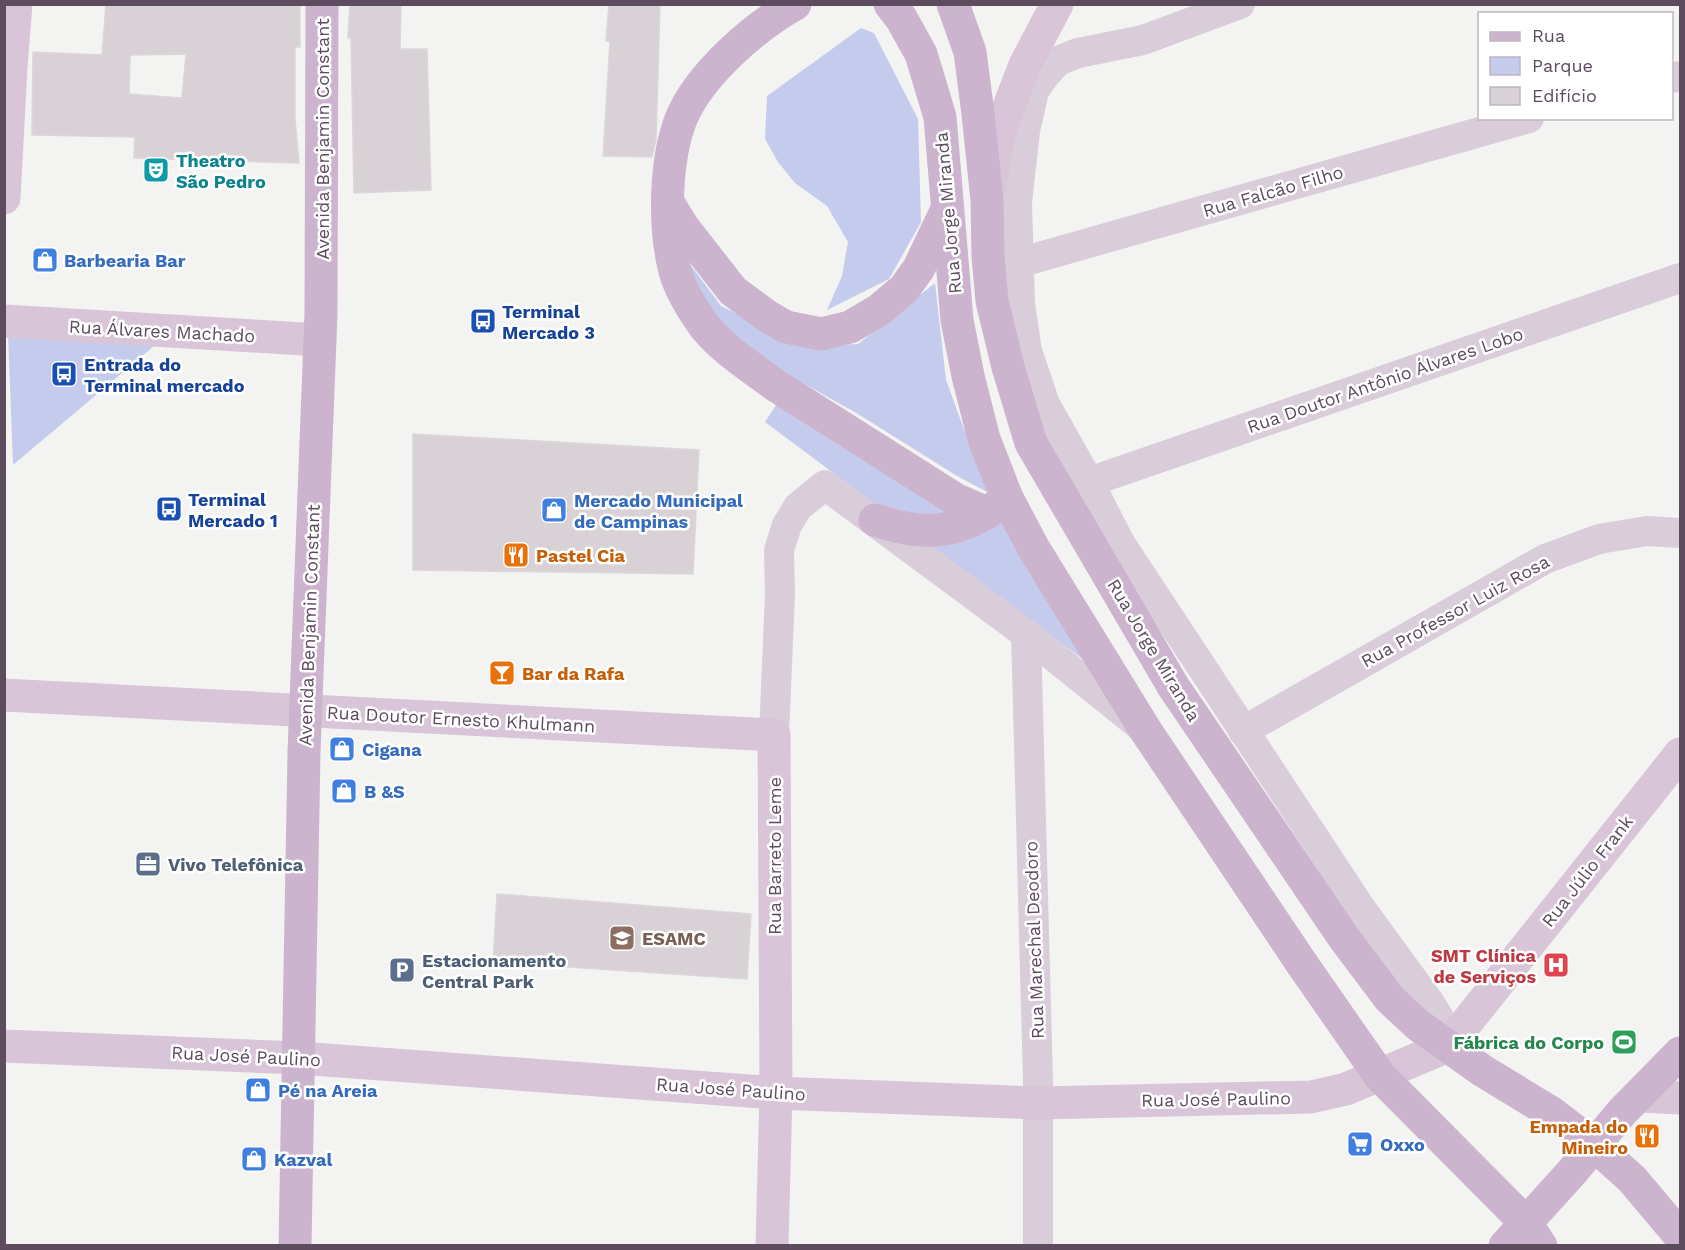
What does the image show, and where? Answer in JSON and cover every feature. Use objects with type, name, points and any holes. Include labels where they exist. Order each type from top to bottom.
[{"type":"main road","points":[[4,198],[10,67],[16,4]]},
{"type":"main road","name":"Avenida Benjamin Constant","points":[[295,1245],[306,711],[320,340],[322,4]]},
{"type":"main road","points":[[795,4],[778,14],[729,53],[698,90],[682,118],[673,147],[667,200],[674,268],[685,297],[701,322],[715,336],[750,367],[775,385],[955,499],[997,506]]},
{"type":"main road","name":"Rua Jorge Miranda","points":[[890,4],[901,18],[921,54],[940,117],[957,320],[997,506],[1034,549],[1146,731],[1300,962],[1380,1076],[1524,1238]]},
{"type":"main road","name":"Rua Jorge Miranda","points":[[952,4],[970,52],[987,200],[992,301],[1008,367],[1031,443],[1173,686],[1344,938],[1390,999],[1418,1025],[1446,1044]]},
{"type":"main road","points":[[987,200],[1000,130],[1025,65],[1057,4]]},
{"type":"main road","points":[[667,200],[683,227],[706,255],[720,277],[740,297],[786,327],[821,333],[850,327],[879,310],[904,289],[919,268],[947,209]]},
{"type":"main road","name":"Rua Álvares Machado","points":[[4,321],[320,340]]},
{"type":"main road","points":[[875,520],[903,529],[932,531],[960,526],[997,506],[1019,482],[1027,463],[1031,443]]},
{"type":"main road","name":"Rua Doutor Ernesto Khulmann","points":[[4,695],[774,735]]},
{"type":"main road","name":"Rua Barreto Leme","points":[[772,1245],[776,1093],[774,735]]},
{"type":"main road","name":"Rua Júlio Frank","points":[[1446,1044],[1680,753]]},
{"type":"main road","points":[[1446,1044],[1483,1071],[1552,1113],[1594,1145],[1632,1179],[1680,1236]]},
{"type":"main road","name":"Rua José Paulino","points":[[4,1046],[299,1058],[776,1093],[1038,1103],[1311,1097],[1338,1092],[1380,1076],[1446,1044]]},
{"type":"main road","points":[[1524,1238],[1594,1145],[1680,1053]]},
{"type":"main road","points":[[1639,1096],[1680,1098]]},
{"type":"street","name":"Rua Jorge Miranda","points":[[1240,4],[1143,40],[1078,53],[1058,61],[1045,75],[1035,92],[1025,130],[1017,202],[1020,304],[1027,351],[1045,404],[1120,543],[1360,907],[1430,1003],[1439,1018],[1446,1044]]},
{"type":"street","name":"Rua Falcão Filho","points":[[1018,263],[1522,120]]},
{"type":"street","name":"Rua Doutor Antônio Álvares Lobo","points":[[1089,482],[1680,278]]},
{"type":"street","name":"Rua Jorge Miranda","points":[[825,484],[1026,634],[1146,731]]},
{"type":"street","name":"Rua Barreto Leme","points":[[774,735],[780,594],[779,550],[787,525],[798,507],[825,484]]},
{"type":"street","name":"Rua Professor Luiz Rosa","points":[[1244,731],[1545,559],[1599,539],[1647,531],[1680,533]]},
{"type":"street","name":"Rua Marechal Deodoro","points":[[1026,634],[1038,1103],[1038,1245]]},
{"type":"green space","points":[[861,28],[874,33],[918,119],[921,222],[889,279],[827,310],[842,276],[848,242],[827,206],[795,183],[778,162],[765,139],[767,96]]},
{"type":"green space","points":[[684,256],[721,306],[806,346],[858,344],[935,283],[946,380],[987,492],[957,476],[858,414],[758,358],[701,302]]},
{"type":"green space","points":[[8,334],[154,346],[13,465]]},
{"type":"green space","points":[[778,402],[1001,520],[1092,666],[765,422]]},
{"type":"building","points":[[106,4],[300,4],[300,47],[295,47],[295,119],[299,163],[134,158],[135,137],[32,135],[33,52],[102,55]],"holes":[[[186,54],[182,98],[129,94],[130,55]]]},
{"type":"building","points":[[350,4],[401,4],[400,49],[427,49],[431,190],[354,193],[351,38],[348,38]]},
{"type":"building","points":[[609,4],[660,4],[656,140],[652,157],[603,156],[610,41],[606,41]]},
{"type":"building","name":"Mercado Municipal de Campinas","points":[[413,434],[699,450],[693,574],[413,570]]},
{"type":"building","name":"ESAMC","points":[[497,894],[751,914],[747,979],[493,962]]},
{"type":"place","name":"Theatro São Pedro","points":[[156,170]]},
{"type":"place","name":"Barbearia Bar","points":[[45,260]]},
{"type":"place","name":"Terminal Mercado 3","points":[[483,321]]},
{"type":"place","name":"Entrada do Terminal mercado","points":[[64,374]]},
{"type":"place","name":"Terminal Mercado 1","points":[[169,509]]},
{"type":"place","name":"Mercado Municipal de Campinas","points":[[554,510]]},
{"type":"place","name":"Pastel Cia","points":[[516,555]]},
{"type":"place","name":"Bar da Rafa","points":[[502,673]]},
{"type":"place","name":"Cigana","points":[[342,749]]},
{"type":"place","name":"B &S","points":[[344,791]]},
{"type":"place","name":"Vivo Telefônica","points":[[148,864]]},
{"type":"place","name":"ESAMC","points":[[622,938]]},
{"type":"place","name":"SMT Clínica de Serviços","points":[[1556,965]]},
{"type":"place","name":"Estacionamento Central Park","points":[[402,970]]},
{"type":"place","name":"Fábrica do Corpo","points":[[1624,1042]]},
{"type":"place","name":"Pé na Areia","points":[[258,1090]]},
{"type":"place","name":"Empada do Mineiro","points":[[1647,1136]]},
{"type":"place","name":"Oxxo","points":[[1360,1144]]},
{"type":"place","name":"Kazval","points":[[254,1159]]}]
